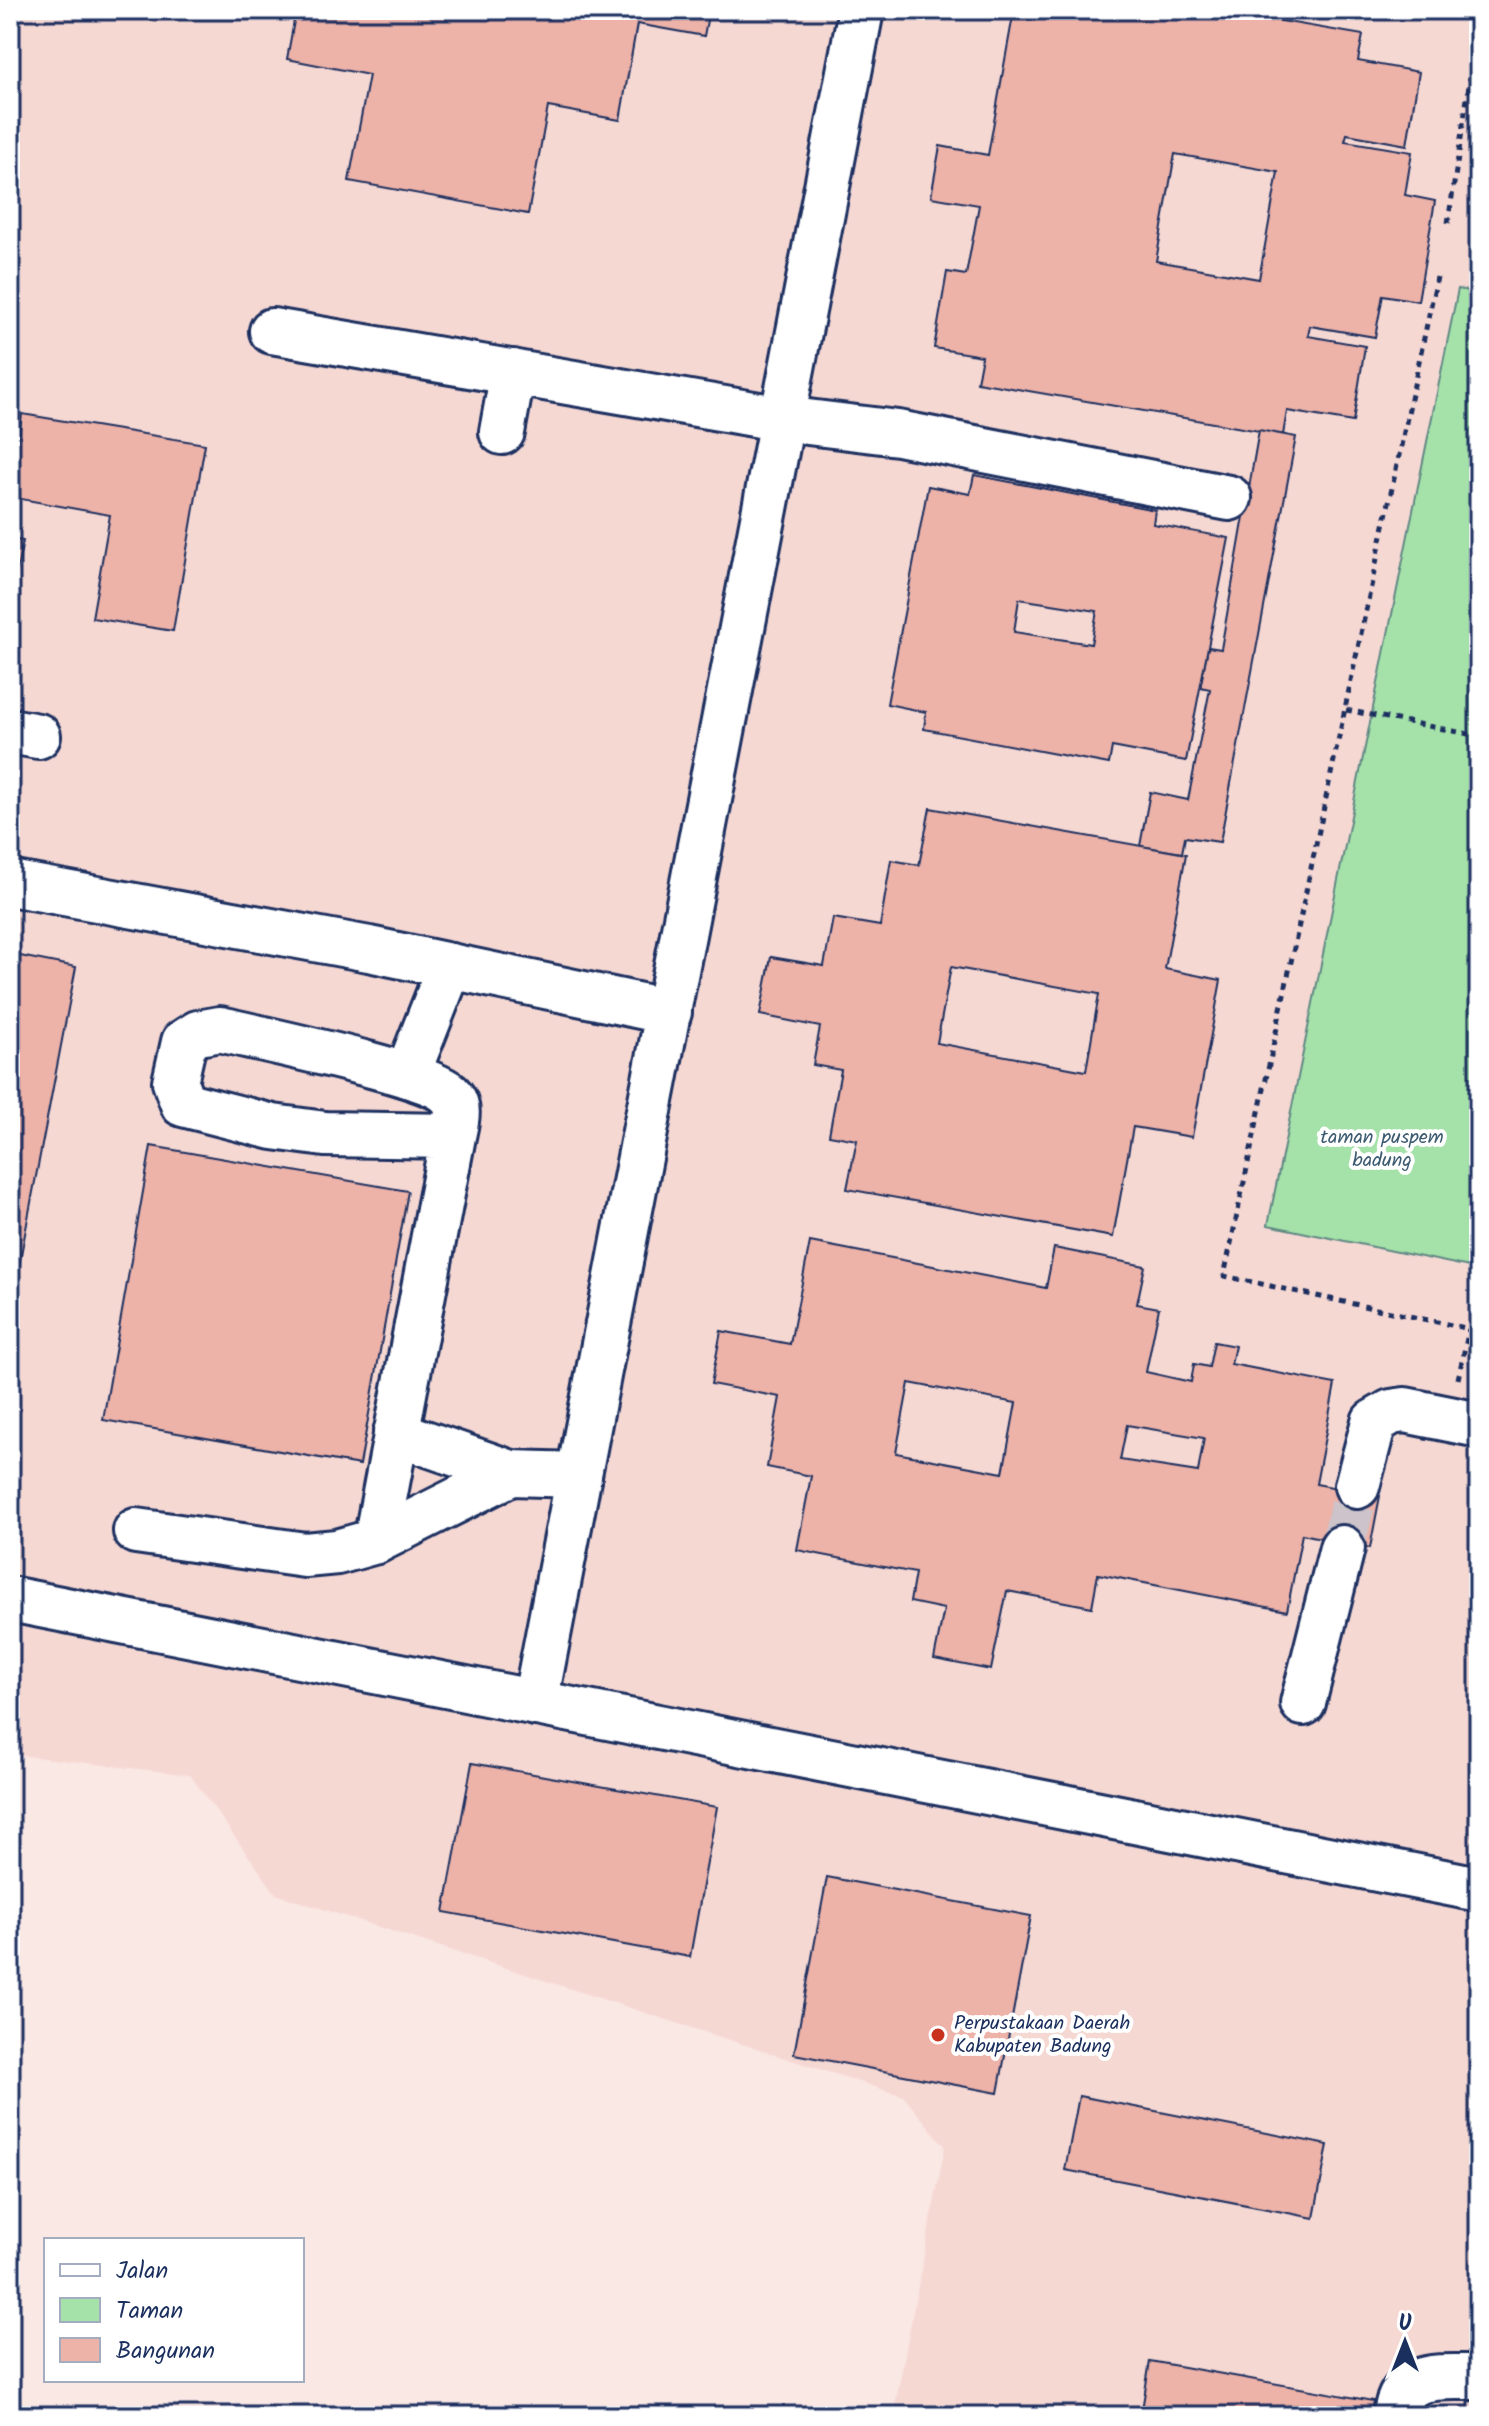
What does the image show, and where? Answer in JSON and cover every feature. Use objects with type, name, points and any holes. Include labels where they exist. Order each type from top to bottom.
[{"type":"lane","points":[[535,1703],[861,10]]},
{"type":"lane","points":[[272,331],[783,419],[898,433],[1229,498]]},
{"type":"lane","points":[[502,432],[513,372]]},
{"type":"lane","points":[[10,883],[450,966],[669,1012]]},
{"type":"lane","points":[[407,1075],[450,966]]},
{"type":"lane","points":[[376,1541],[453,1136],[457,1109],[452,1096],[447,1091],[407,1075],[220,1029],[198,1033],[184,1042],[175,1082],[183,1104],[273,1127],[325,1134],[453,1136]]},
{"type":"lane","points":[[1357,1486],[1374,1422],[1391,1412],[1405,1410],[1479,1425]]},
{"type":"lane","points":[[396,1433],[511,1473],[579,1475]]},
{"type":"lane","points":[[136,1531],[305,1555],[337,1552],[376,1541],[511,1473]]},
{"type":"lane","points":[[1303,1703],[1342,1548]]},
{"type":"lane","points":[[10,1599],[1479,1889]]},
{"type":"lane","points":[[1396,2416],[1405,2389],[1419,2380],[1479,2377]]},
{"type":"path","points":[[1448,223],[1479,20]]},
{"type":"path","points":[[1437,277],[1224,1276],[1479,1331]]},
{"type":"path","points":[[1346,710],[1479,736]]},
{"type":"shaded area","points":[[10,10],[1479,10],[1479,2416],[893,2416],[945,2146],[903,2096],[276,1894],[190,1775],[10,1754]]},
{"type":"green space","name":"taman puspem badung","points":[[1458,289],[1479,293],[1479,1269],[1268,1225]]},
{"type":"building","points":[[296,10],[709,10],[704,36],[637,24],[620,120],[548,107],[528,214],[349,181],[369,75],[287,59]]},
{"type":"building","points":[[1014,10],[1218,10],[1363,35],[1358,61],[1419,72],[1407,145],[1347,134],[1345,141],[1412,152],[1405,195],[1435,201],[1418,301],[1383,295],[1375,337],[1310,326],[1308,336],[1365,346],[1353,422],[1287,411],[1283,435],[977,382],[982,356],[934,348],[947,272],[966,275],[979,205],[931,197],[940,146],[988,155]],"holes":[[[1175,154],[1278,172],[1259,279],[1156,261]]]},
{"type":"building","points":[[22,414],[205,444],[173,631],[92,618],[110,515],[10,497]]},
{"type":"building","points":[[1259,430],[1296,437],[1220,842],[1185,837],[1182,853],[1140,846],[1150,792],[1188,800],[1210,689],[1200,687],[1208,647],[1221,649]]},
{"type":"building","points":[[974,475],[1155,510],[1153,524],[1229,538],[1186,761],[1112,747],[1109,764],[924,729],[926,712],[887,704],[928,486],[970,494]],"holes":[[[1019,599],[1097,611],[1091,644],[1014,632]]]},
{"type":"building","points":[[10,539],[23,541],[10,603]]},
{"type":"building","points":[[930,808],[1186,854],[1165,969],[1221,980],[1192,1137],[1133,1127],[1113,1237],[847,1189],[857,1140],[829,1135],[841,1070],[813,1065],[820,1027],[760,1015],[771,957],[824,966],[833,918],[880,926],[891,860],[919,865]],"holes":[[[951,967],[1099,994],[1086,1071],[937,1043]]]},
{"type":"building","points":[[10,954],[76,967],[12,1302],[10,1302]]},
{"type":"building","points":[[151,1146],[408,1191],[360,1465],[103,1420]]},
{"type":"building","points":[[810,1242],[1046,1288],[1054,1248],[1145,1266],[1137,1304],[1159,1308],[1146,1372],[1191,1382],[1194,1364],[1209,1367],[1214,1342],[1235,1346],[1231,1364],[1335,1384],[1316,1484],[1380,1496],[1370,1548],[1302,1534],[1287,1611],[1098,1574],[1092,1607],[1007,1591],[991,1670],[934,1659],[944,1609],[910,1602],[915,1573],[797,1550],[811,1476],[767,1467],[780,1397],[711,1384],[721,1331],[790,1344]],"holes":[[[909,1383],[1016,1403],[1003,1473],[896,1453]],[[1127,1425],[1204,1438],[1198,1472],[1120,1460]]]},
{"type":"building","points":[[472,1763],[717,1807],[690,1957],[444,1912]]},
{"type":"building","points":[[827,1877],[1031,1916],[998,2093],[794,2054]]},
{"type":"building","points":[[1079,2096],[1328,2145],[1314,2218],[1065,2170]]},
{"type":"building","points":[[1150,2361],[1373,2401],[1370,2416],[1141,2416]]},
{"type":"tunnel","points":[[1342,1548],[1357,1486]]},
{"type":"place","name":"Perpustakaan Daerah Kabupaten Badung","points":[[938,2035]]}]
